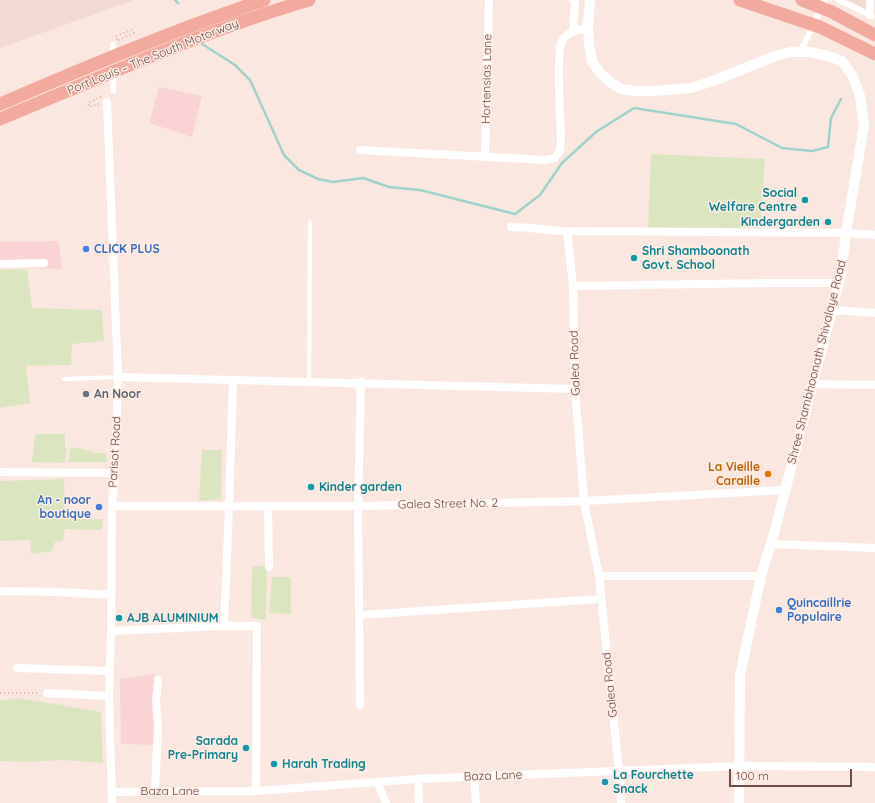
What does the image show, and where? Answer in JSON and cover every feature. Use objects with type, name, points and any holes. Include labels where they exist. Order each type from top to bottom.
[{"type":"highway","name":"Port Louis – The South Motorway","points":[[0,104],[138,46],[264,0]]},
{"type":"highway","name":"Port Louis – The South Motorway","points":[[0,119],[232,24],[309,0]]},
{"type":"highway","points":[[740,0],[820,27],[875,54]]},
{"type":"highway","points":[[802,0],[832,12],[875,35]]},
{"type":"street","name":"Hortensias Lane","points":[[485,157],[489,0]]},
{"type":"street","points":[[573,0],[575,2],[573,31]]},
{"type":"street","name":"Shree Shambhoonath Shivalaye Road","points":[[590,0],[588,27],[592,62],[601,74],[621,89],[654,91],[691,88],[713,81],[775,56],[790,52],[809,52],[842,61],[853,77],[860,96],[864,125],[846,233],[841,274],[771,544],[761,576],[740,675],[739,803]]},
{"type":"street","points":[[839,0],[870,15],[870,0]]},
{"type":"street","points":[[360,150],[545,160],[555,158],[560,150],[561,141],[559,54],[562,39],[573,31],[588,27]]},
{"type":"street","points":[[800,52],[810,32]]},
{"type":"street","points":[[113,91],[114,46]]},
{"type":"street","name":"Parisot Road","points":[[107,102],[118,377],[115,473],[112,506],[110,594],[111,631],[109,696],[112,803]]},
{"type":"street","points":[[511,228],[528,227],[567,232],[581,230],[846,233],[875,235]]},
{"type":"street","name":"Galea Road","points":[[567,232],[573,286],[575,388],[584,501],[599,576],[621,803]]},
{"type":"street","points":[[0,264],[44,263]]},
{"type":"street","points":[[573,286],[839,283]]},
{"type":"street","points":[[832,310],[875,314]]},
{"type":"street","points":[[118,377],[575,388]]},
{"type":"street","points":[[224,626],[233,380]]},
{"type":"street","points":[[360,705],[358,506],[361,382]]},
{"type":"street","points":[[812,384],[875,385]]},
{"type":"street","points":[[0,472],[115,473]]},
{"type":"street","name":"Galea Street No. 2","points":[[112,506],[268,507],[584,501],[785,490]]},
{"type":"street","points":[[268,507],[269,567]]},
{"type":"street","points":[[771,544],[875,548]]},
{"type":"street","points":[[599,576],[761,576]]},
{"type":"street","points":[[0,592],[110,594]]},
{"type":"street","points":[[360,615],[601,599]]},
{"type":"street","points":[[111,631],[256,626],[256,791]]},
{"type":"street","points":[[17,668],[110,671]]},
{"type":"street","points":[[155,791],[158,726],[156,700],[158,680]]},
{"type":"street","points":[[47,693],[109,696]]},
{"type":"street","name":"Baza Lane","points":[[112,792],[256,791],[417,779],[739,766],[875,767]]},
{"type":"street","points":[[474,777],[476,803]]},
{"type":"street","points":[[417,779],[419,803]]},
{"type":"street","points":[[377,782],[386,803]]},
{"type":"lane","points":[[309,381],[310,222]]},
{"type":"lane","points":[[64,379],[118,377]]},
{"type":"path","points":[[132,30],[116,36],[116,40],[134,33],[135,38]]},
{"type":"path","points":[[114,46],[121,43]]},
{"type":"path","points":[[107,102],[89,107],[88,102],[113,91]]},
{"type":"path","points":[[0,693],[47,693]]},
{"type":"shaded area","points":[[0,0],[134,0],[0,48]]},
{"type":"shaded area","points":[[847,0],[875,0],[875,14]]},
{"type":"shaded area","points":[[159,87],[202,96],[192,137],[149,123]]},
{"type":"shaded area","points":[[59,241],[62,269],[0,267],[0,242]]},
{"type":"shaded area","points":[[154,674],[156,745],[121,744],[120,679]]},
{"type":"green space","points":[[651,154],[765,159],[760,231],[648,228]]},
{"type":"green space","points":[[27,269],[32,308],[102,310],[104,341],[72,344],[71,365],[26,366],[30,403],[0,408],[0,270]]},
{"type":"green space","points":[[35,434],[65,434],[65,447],[67,449],[65,463],[32,462]]},
{"type":"green space","points":[[71,447],[90,450],[94,453],[106,453],[107,462],[68,462]]},
{"type":"green space","points":[[202,450],[222,450],[221,499],[199,501]]},
{"type":"green space","points":[[64,479],[65,518],[103,519],[102,530],[65,529],[63,541],[55,542],[52,551],[31,554],[31,540],[0,541],[0,481]]},
{"type":"green space","points":[[267,565],[266,620],[251,618],[252,567]]},
{"type":"green space","points":[[272,577],[291,577],[291,614],[269,613]]},
{"type":"green space","points":[[18,698],[101,712],[103,763],[62,760],[27,762],[0,761],[0,701]]},
{"type":"waterway","points":[[175,0],[178,3]]},
{"type":"waterway","points":[[202,44],[235,65],[250,80],[284,155],[299,170],[318,179],[333,182],[363,178],[389,187],[420,190],[515,214],[540,195],[562,163],[596,132],[634,108],[736,124],[782,148],[812,151],[828,147],[831,118],[841,99]]},
{"type":"place","name":"Social Welfare Centre","points":[[805,200]]},
{"type":"place","name":"Kindergarden","points":[[828,222]]},
{"type":"place","name":"CLICK PLUS","points":[[86,249]]},
{"type":"place","name":"Shri Shamboonath Govt. School","points":[[634,258]]},
{"type":"place","name":"An Noor","points":[[86,394]]},
{"type":"place","name":"La Vieille Caraille","points":[[768,474]]},
{"type":"place","name":"Kinder garden","points":[[311,487]]},
{"type":"place","name":"An - noor boutique","points":[[99,507]]},
{"type":"place","name":"Quincaillrie Populaire","points":[[779,610]]},
{"type":"place","name":"AJB ALUMINIUM","points":[[119,618]]},
{"type":"place","name":"Sarada Pre-Primary","points":[[246,748]]},
{"type":"place","name":"Harah Trading","points":[[274,764]]},
{"type":"place","name":"La Fourchette Snack","points":[[605,782]]}]
